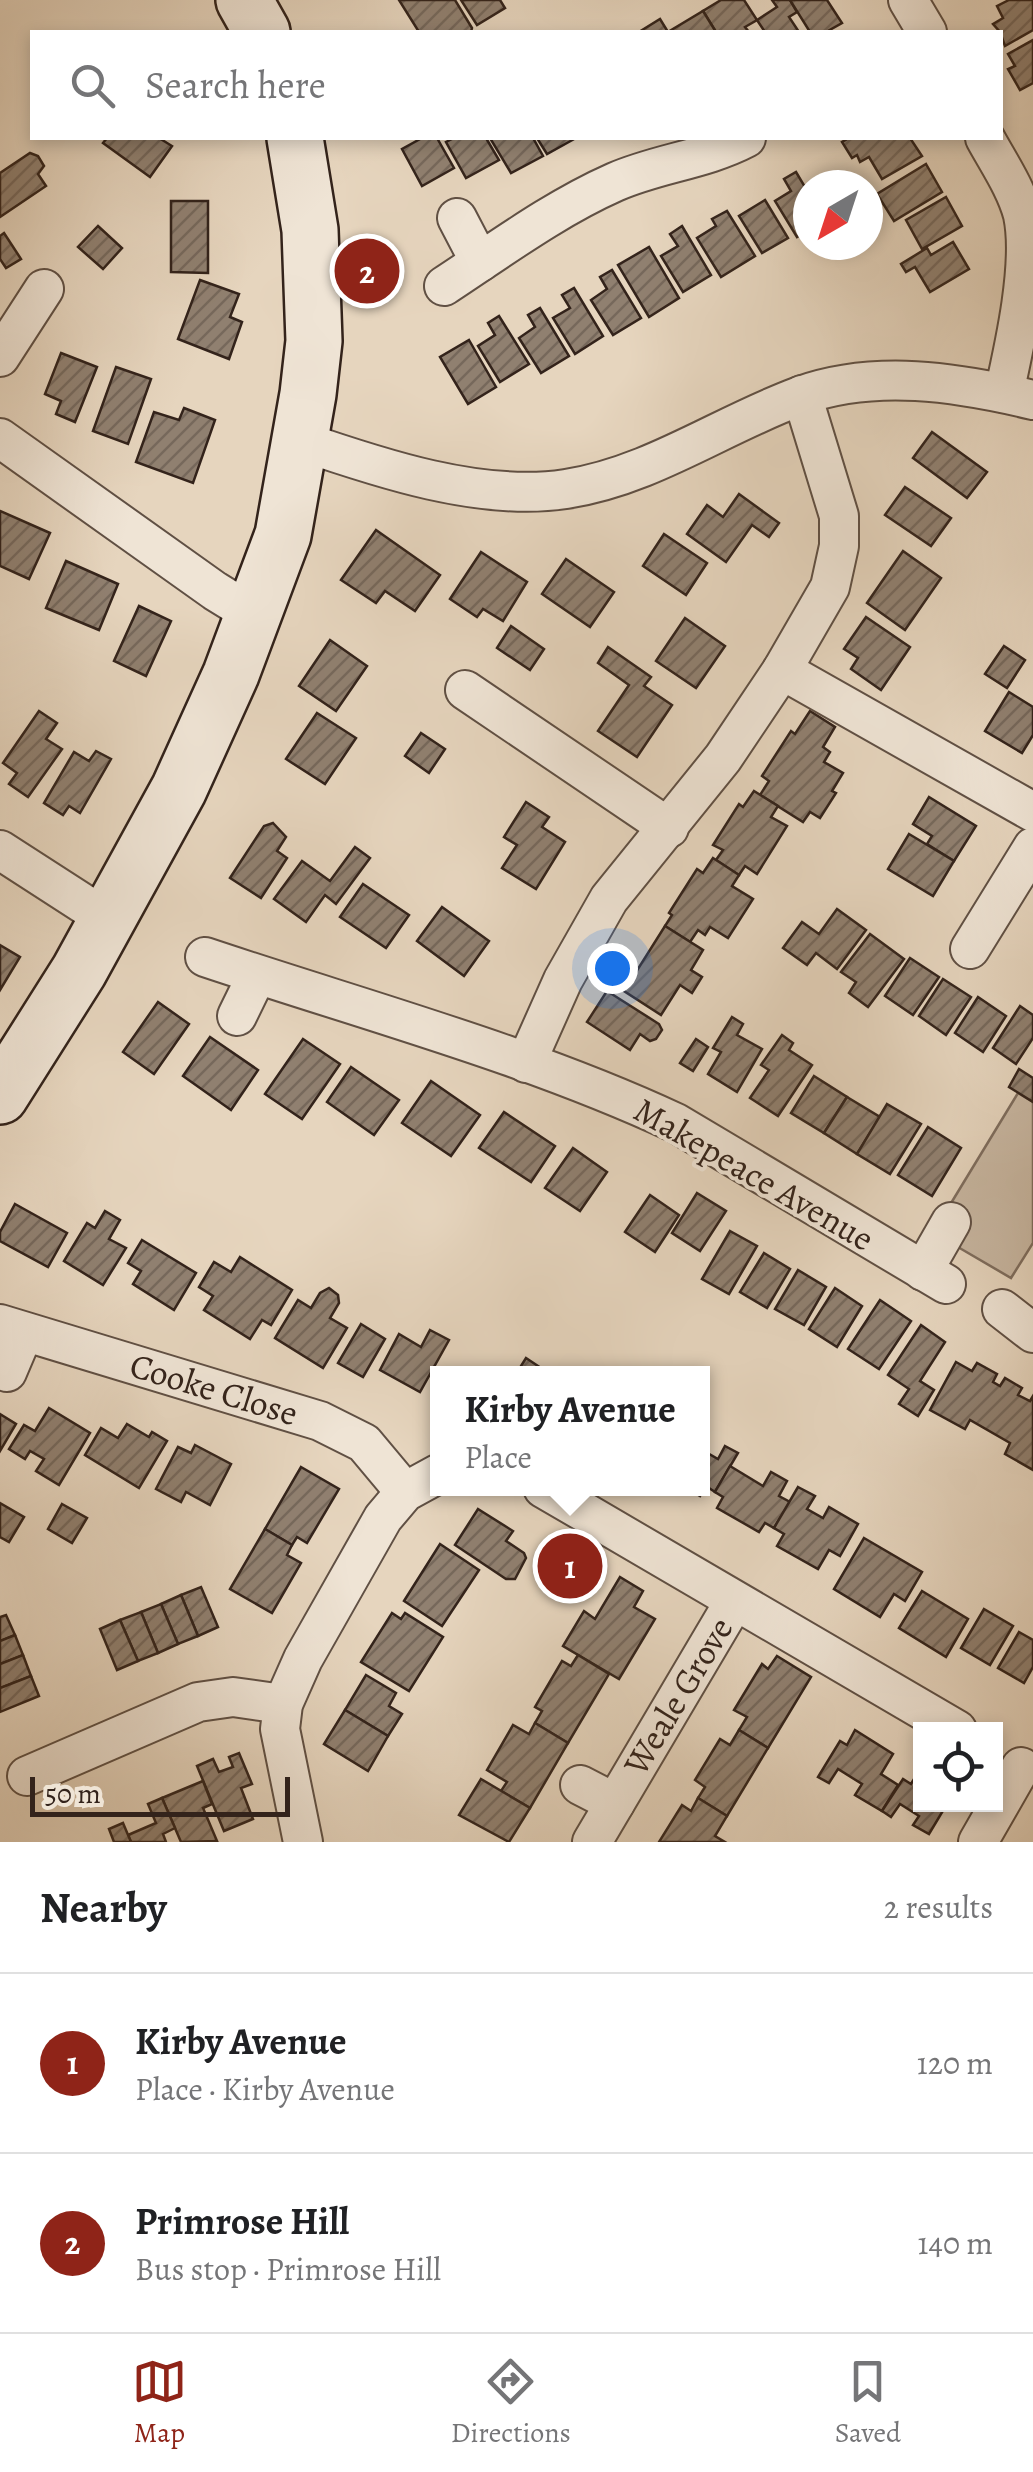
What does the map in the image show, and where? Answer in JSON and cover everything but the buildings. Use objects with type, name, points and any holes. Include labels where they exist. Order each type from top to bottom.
[{"type":"street","points":[[244,0],[261,30]]},
{"type":"street","points":[[270,0],[273,30]]},
{"type":"street","points":[[908,0],[925,30]]},
{"type":"street","points":[[0,1096],[80,971],[179,790],[254,615],[283,535],[312,371],[314,312],[308,202],[295,140]]},
{"type":"street","points":[[444,286],[592,193],[633,174],[709,156],[742,140]]},
{"type":"street","points":[[298,440],[456,484],[498,491],[565,490],[635,470],[802,395],[850,385],[893,380],[948,383],[1019,397],[1028,237],[1023,212],[986,140]]},
{"type":"street","points":[[457,218],[480,262]]},
{"type":"street","points":[[0,358],[44,289]]},
{"type":"street","points":[[526,1064],[586,936],[609,899],[724,758],[830,588],[839,546],[839,516],[802,395]]},
{"type":"street","points":[[0,438],[254,615]]},
{"type":"street","points":[[782,670],[1033,812]]},
{"type":"street","points":[[464,690],[669,828]]},
{"type":"street","points":[[970,949],[1033,847]]},
{"type":"street","points":[[0,850],[107,919]]},
{"type":"street","name":"Makepeace Avenue","points":[[204,957],[526,1064],[676,1122],[934,1278],[951,1222]]},
{"type":"street","points":[[237,1016],[257,974]]},
{"type":"street","points":[[1002,1309],[1033,1333]]},
{"type":"street","points":[[7,1372],[12,1328]]},
{"type":"street","name":"Cooke Close","points":[[12,1328],[320,1421],[344,1432],[422,1483]]},
{"type":"street","points":[[303,1842],[280,1729],[283,1704],[302,1659],[384,1518],[422,1483]]},
{"type":"street","points":[[556,1496],[943,1722]]},
{"type":"street","name":"Weale Grove","points":[[592,1842],[734,1602]]},
{"type":"street","points":[[27,1776],[198,1702],[232,1697],[283,1704]]},
{"type":"street","points":[[978,1842],[1016,1764]]},
{"type":"street","points":[[580,1785],[615,1802]]},
{"type":"shaded area","points":[[1018,1093],[1033,1102],[1033,1243],[1011,1278],[951,1243],[942,1218]]},
{"type":"place","name":"Primrose Hill","points":[[367,271]]},
{"type":"place","name":"Kirby Avenue","points":[[570,1566]]}]
